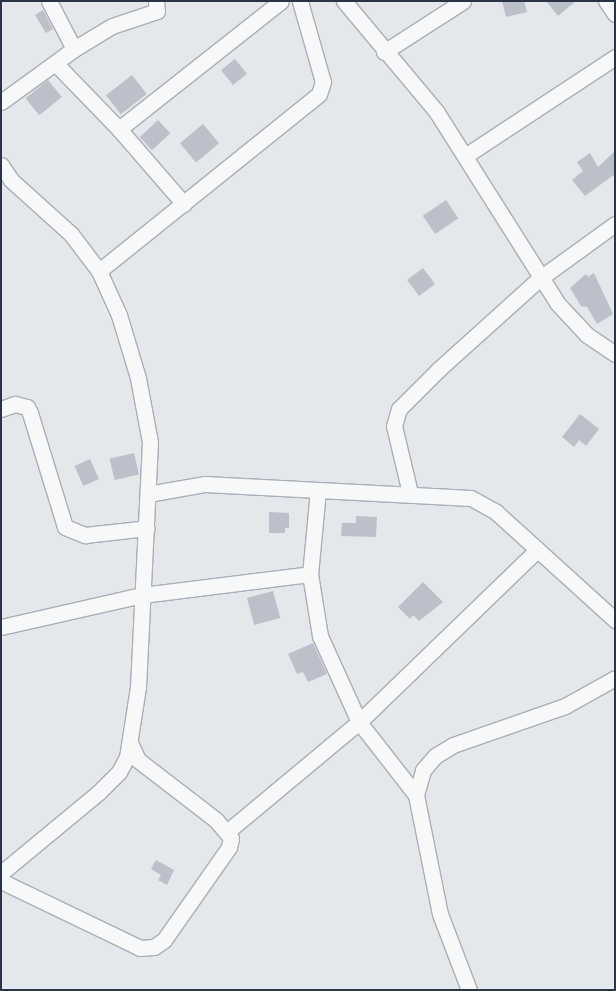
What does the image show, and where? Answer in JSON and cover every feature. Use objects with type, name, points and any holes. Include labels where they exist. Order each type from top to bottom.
[{"type":"street","points":[[49,1],[74,49]]},
{"type":"street","points":[[1,102],[56,64],[74,49],[112,26],[157,11],[156,1]]},
{"type":"street","points":[[120,129],[281,1]]},
{"type":"street","points":[[99,271],[184,204],[323,88],[300,1]]},
{"type":"street","points":[[344,1],[384,52],[436,111],[539,279],[572,322],[615,354]]},
{"type":"street","points":[[384,52],[463,1]]},
{"type":"street","points":[[606,1],[615,14]]},
{"type":"street","points":[[465,156],[615,57]]},
{"type":"street","points":[[56,64],[120,129],[184,204]]},
{"type":"street","points":[[1,165],[11,180],[71,234],[99,271],[119,315],[138,378],[150,442],[136,717],[130,743],[119,772],[1,873]]},
{"type":"street","points":[[410,493],[394,426],[400,410],[439,369],[539,279],[615,224]]},
{"type":"street","points":[[1,410],[15,404],[27,407],[65,528],[84,535],[147,528]]},
{"type":"street","points":[[148,494],[205,484],[410,493],[471,498],[496,512],[615,620]]},
{"type":"street","points":[[318,490],[310,574],[320,636],[359,722],[416,795],[440,914],[469,990]]},
{"type":"street","points":[[228,831],[359,722],[537,550]]},
{"type":"street","points":[[1,627],[142,595],[310,574]]},
{"type":"street","points":[[416,795],[423,770],[435,756],[453,745],[565,706],[615,678]]},
{"type":"street","points":[[1,881],[140,948],[154,947],[164,940],[229,847],[231,838],[228,831],[138,760],[130,743]]},
{"type":"building","points":[[502,1],[524,1],[527,12],[506,17]]},
{"type":"building","points":[[546,1],[576,1],[558,16]]},
{"type":"building","points":[[43,10],[53,29],[46,33],[35,15]]},
{"type":"building","points":[[235,59],[247,74],[233,85],[221,70]]},
{"type":"building","points":[[132,75],[147,94],[121,114],[106,95]]},
{"type":"building","points":[[48,80],[62,97],[39,115],[25,98]]},
{"type":"building","points":[[158,120],[170,133],[152,150],[140,137]]},
{"type":"building","points":[[203,124],[219,143],[196,162],[180,143]]},
{"type":"building","points":[[615,151],[615,174],[585,196],[572,180],[583,171],[577,162],[590,153],[598,167]]},
{"type":"building","points":[[446,200],[458,218],[435,234],[423,216]]},
{"type":"building","points":[[423,268],[435,284],[419,296],[407,280]]},
{"type":"building","points":[[594,273],[613,314],[597,324],[587,307],[581,306],[570,288],[586,274],[588,277]]},
{"type":"building","points":[[580,414],[599,429],[586,446],[579,440],[574,447],[562,437]]},
{"type":"building","points":[[134,453],[139,474],[115,480],[110,459]]},
{"type":"building","points":[[90,459],[99,479],[83,486],[74,466]]},
{"type":"building","points":[[269,512],[289,513],[289,528],[285,528],[285,533],[269,533]]},
{"type":"building","points":[[356,516],[377,517],[376,537],[341,536],[342,523],[356,523]]},
{"type":"building","points":[[423,582],[443,602],[419,621],[413,615],[410,619],[398,607]]},
{"type":"building","points":[[273,591],[280,618],[254,625],[247,598]]},
{"type":"building","points":[[313,643],[327,674],[308,682],[303,672],[297,674],[288,654]]},
{"type":"building","points":[[156,860],[174,870],[167,885],[158,880],[161,875],[151,869]]}]
